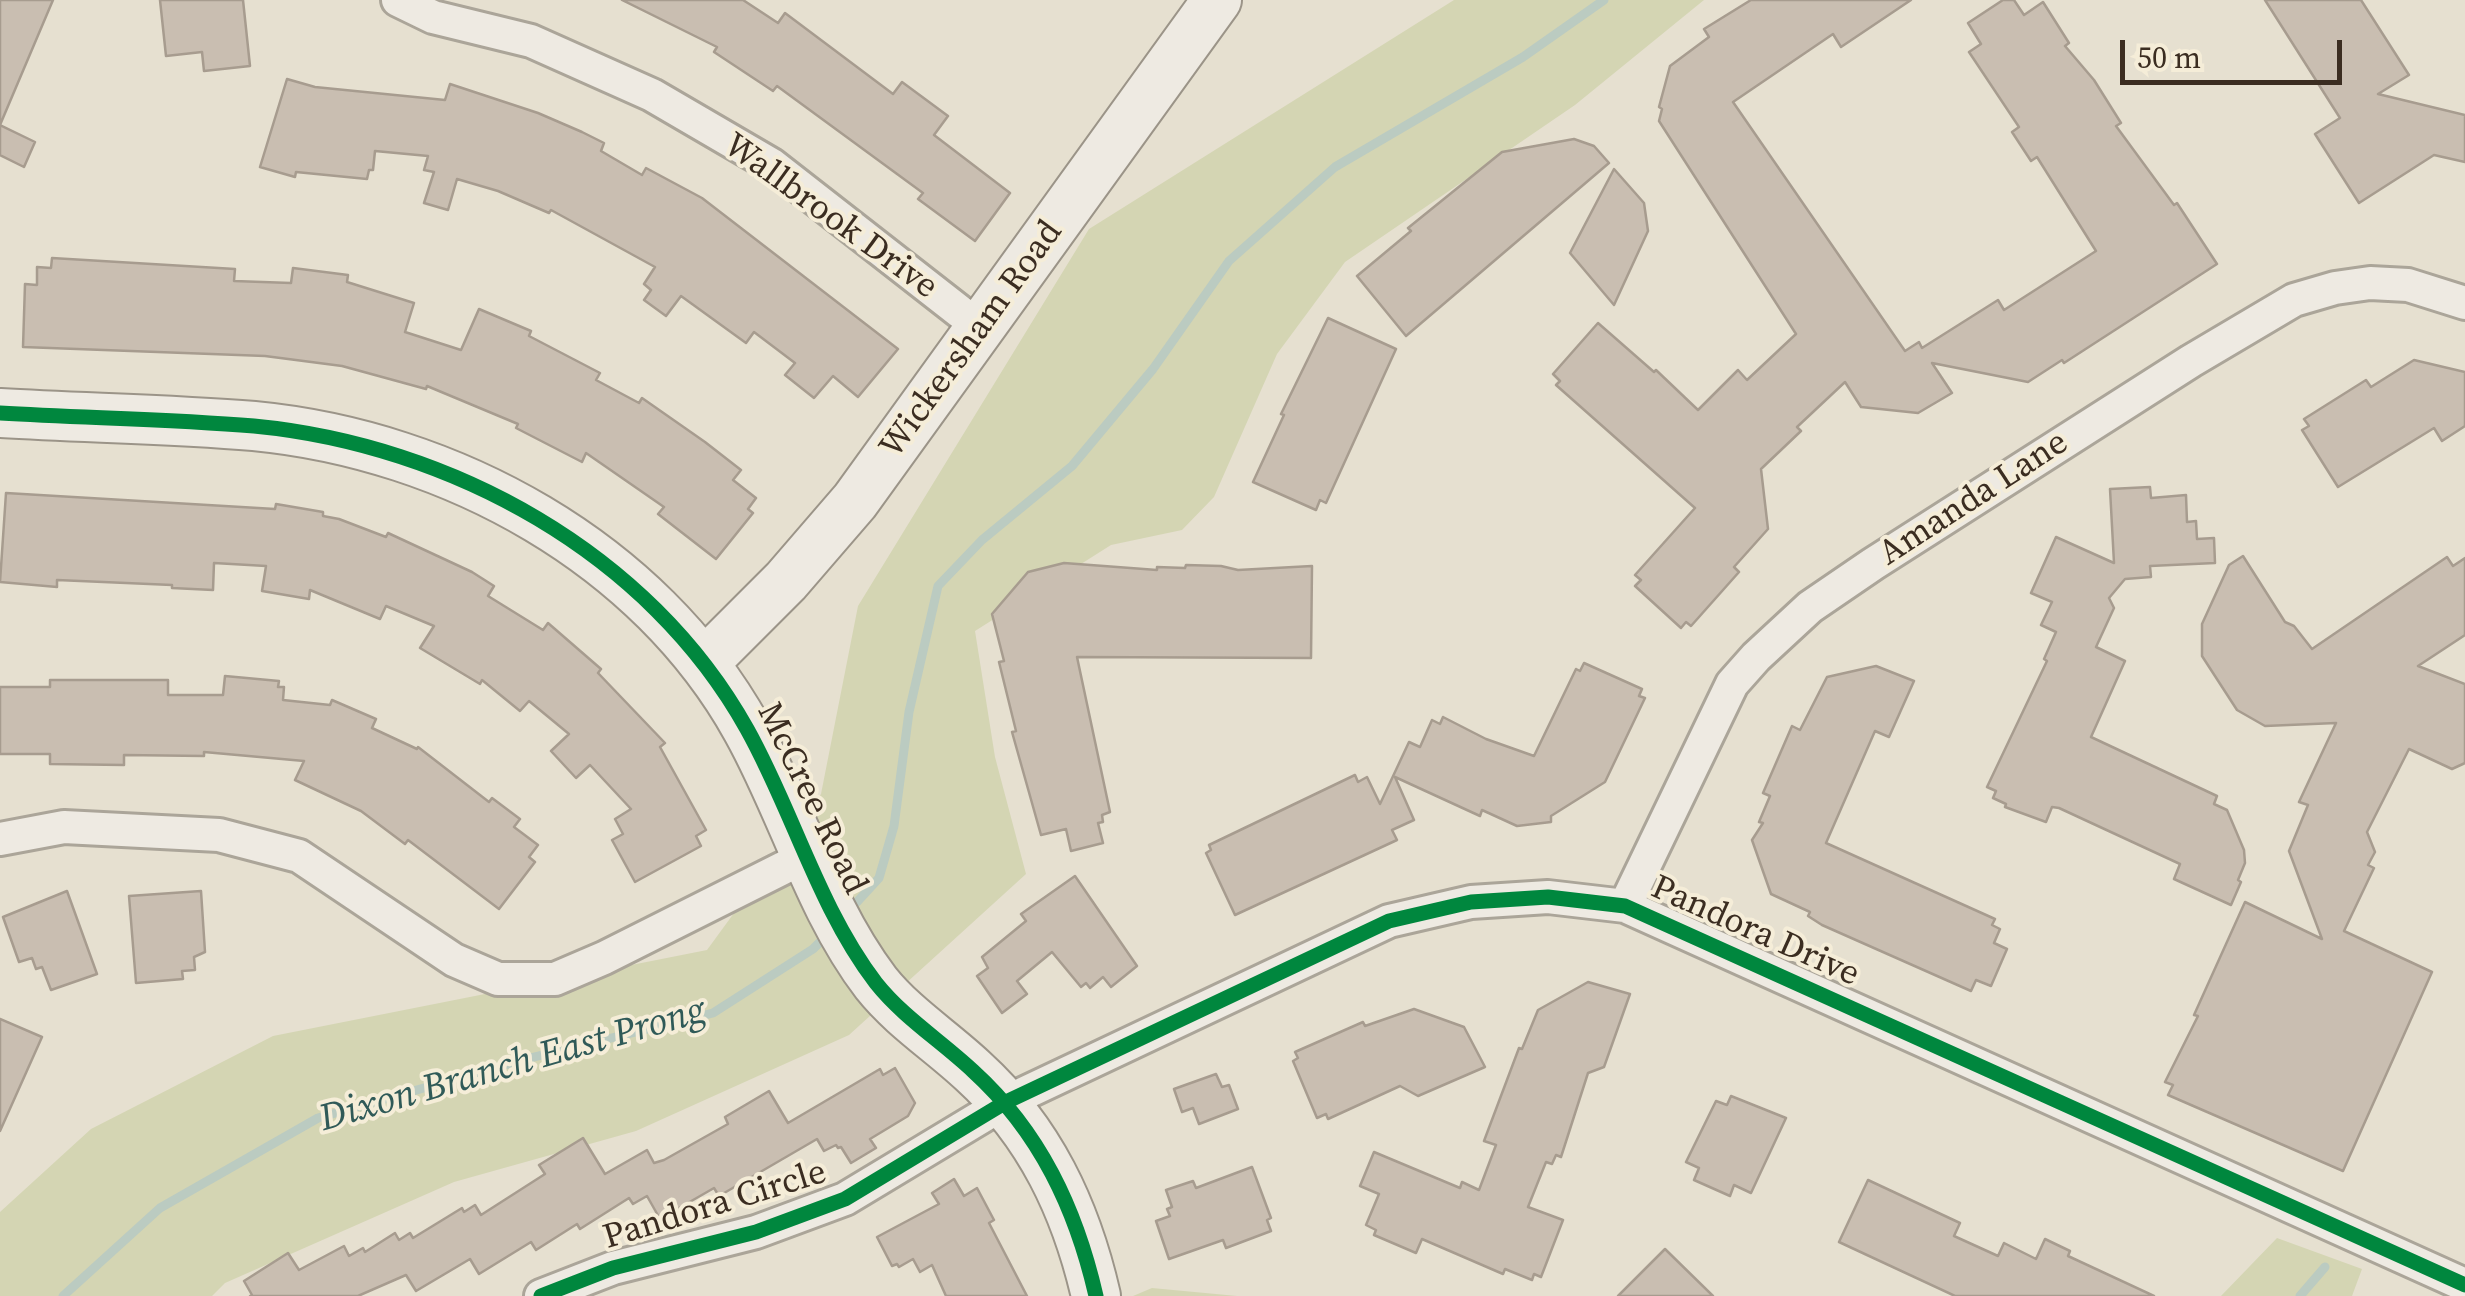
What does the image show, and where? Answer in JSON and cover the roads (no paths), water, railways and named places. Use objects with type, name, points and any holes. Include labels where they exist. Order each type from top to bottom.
[{"type":"street","name":"Wallbrook Drive","points":[[398,0],[432,17],[532,40],[652,95],[772,165],[982,329]]},
{"type":"street","name":"Wickersham Road","points":[[704,662],[812,552],[855,500],[1217,0]]},
{"type":"street","name":"Amanda Lane","points":[[1625,906],[1732,684],[1810,607],[1872,564],[2294,300],[2370,283],[2408,286],[2465,302]]},
{"type":"street","name":"McCree Road","points":[[0,414],[256,426],[425,463],[519,506],[582,548],[632,588],[704,662],[747,730],[833,914],[876,982],[911,1019],[1006,1102],[1052,1168],[1084,1242],[1096,1296]]},
{"type":"street","points":[[0,839],[64,827],[200,834],[299,856],[454,960],[498,979],[555,979],[807,856]]},
{"type":"street","name":"Pandora Drive","points":[[1006,1102],[1389,921],[1470,902],[1548,897],[1625,906],[2465,1286]]},
{"type":"street","name":"Pandora Circle","points":[[541,1296],[612,1268],[756,1232],[845,1199],[1006,1102]]},
{"type":"waterway","name":"Dixon Branch East Prong","points":[[857,902],[879,878],[894,826],[909,712],[938,586],[982,540],[1072,466],[1153,369],[1229,261],[1335,167],[1523,57],[1604,0]]},
{"type":"waterway","name":"Dixon Branch East Prong","points":[[63,1296],[160,1208],[318,1118],[526,1059],[713,1013],[820,942]]},
{"type":"waterway","name":"Dixon Branch East Prong","points":[[2300,1296],[2325,1267]]}]
